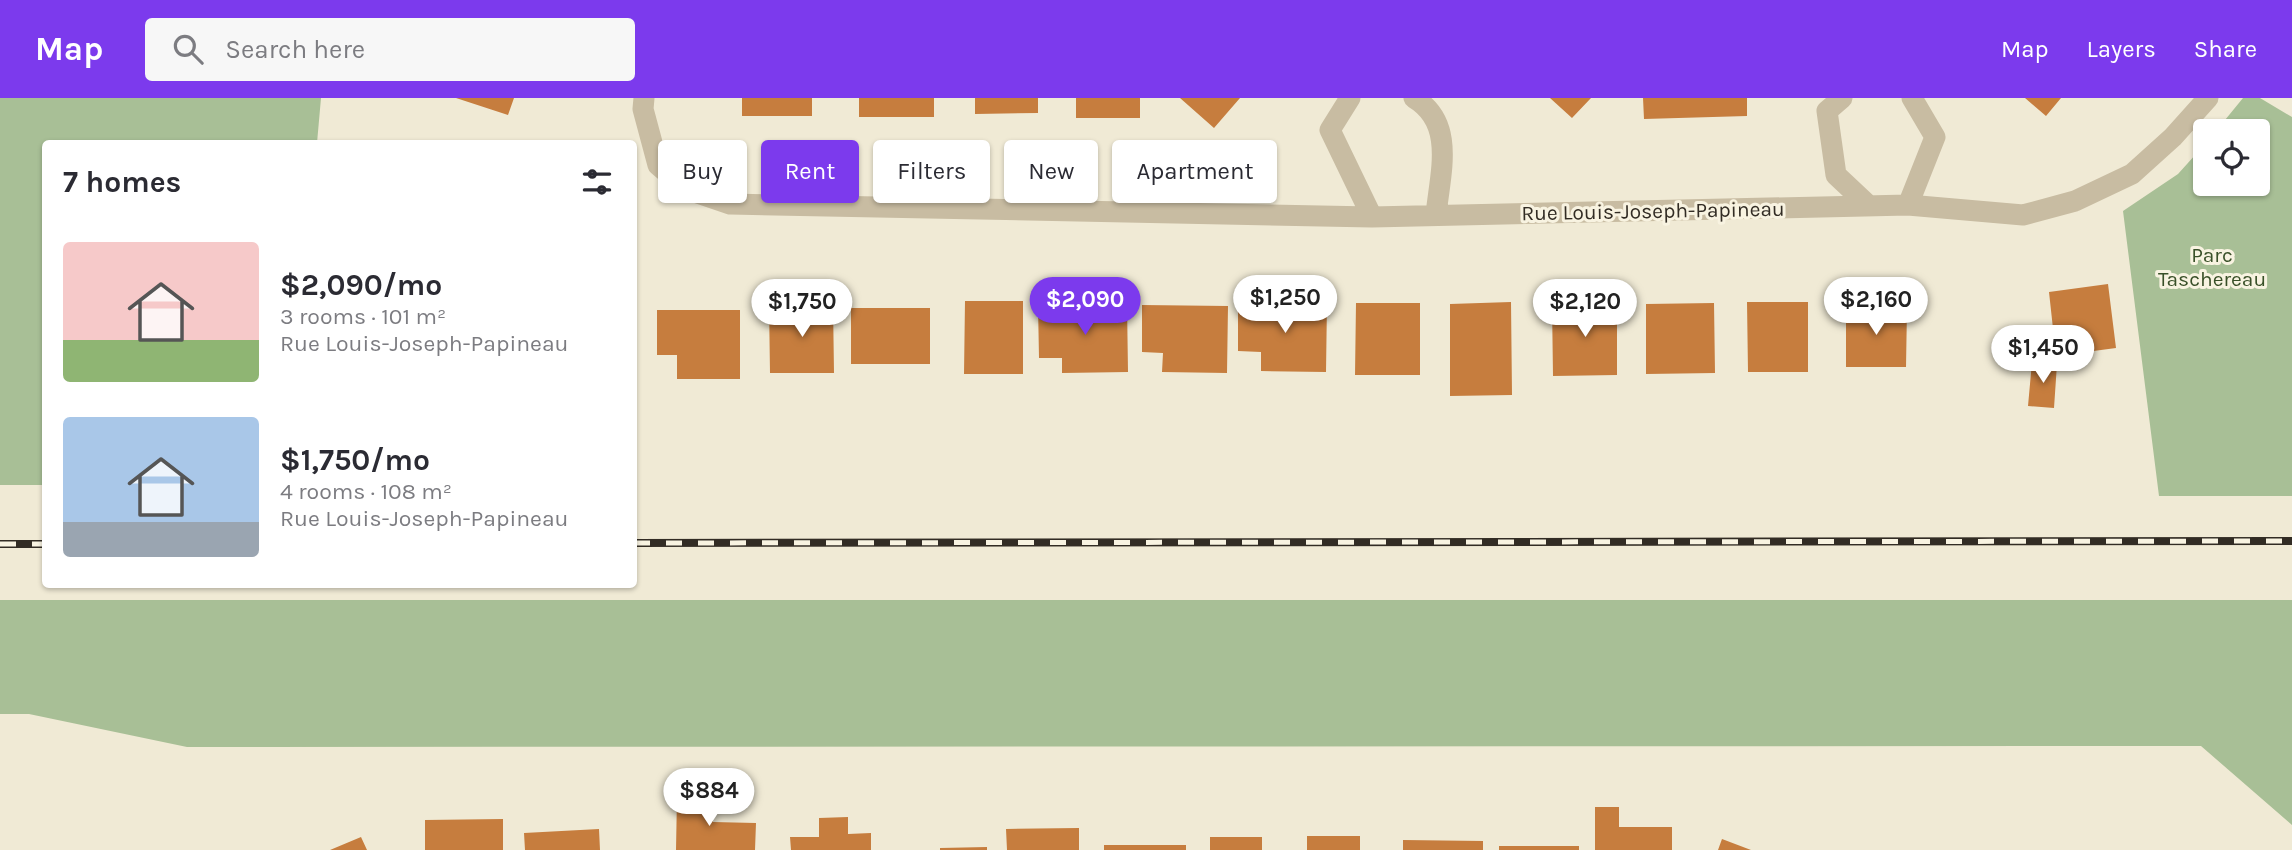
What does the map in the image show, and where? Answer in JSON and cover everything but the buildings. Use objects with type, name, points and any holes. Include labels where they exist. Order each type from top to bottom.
[{"type":"street","name":"Rue Louis-Joseph-Papineau","points":[[644,98],[643,109],[657,165],[686,189],[730,204],[1372,217],[1908,205],[2023,215],[2075,201],[2132,174],[2173,137],[2208,98]]},
{"type":"street","points":[[1350,98],[1330,130],[1372,217]]},
{"type":"street","points":[[1414,98],[1430,108],[1443,135],[1436,215]]},
{"type":"street","points":[[1842,98],[1827,111],[1836,175],[1869,206]]},
{"type":"street","points":[[1908,205],[1935,137],[1912,98]]},
{"type":"green space","points":[[0,98],[321,98],[317,140],[42,140],[42,485],[0,485]]},
{"type":"green space","name":"Parc Taschereau","points":[[2243,98],[2260,98],[2292,117],[2292,496],[2159,496],[2123,211],[2178,174],[2193,157],[2193,196],[2270,196],[2270,119],[2226,119]]},
{"type":"green space","points":[[0,600],[2292,600],[2292,825],[2201,746],[187,747],[29,714],[0,714]]},
{"type":"railway","points":[[637,543],[2292,541]]},
{"type":"railway","points":[[0,544],[42,544]]}]
